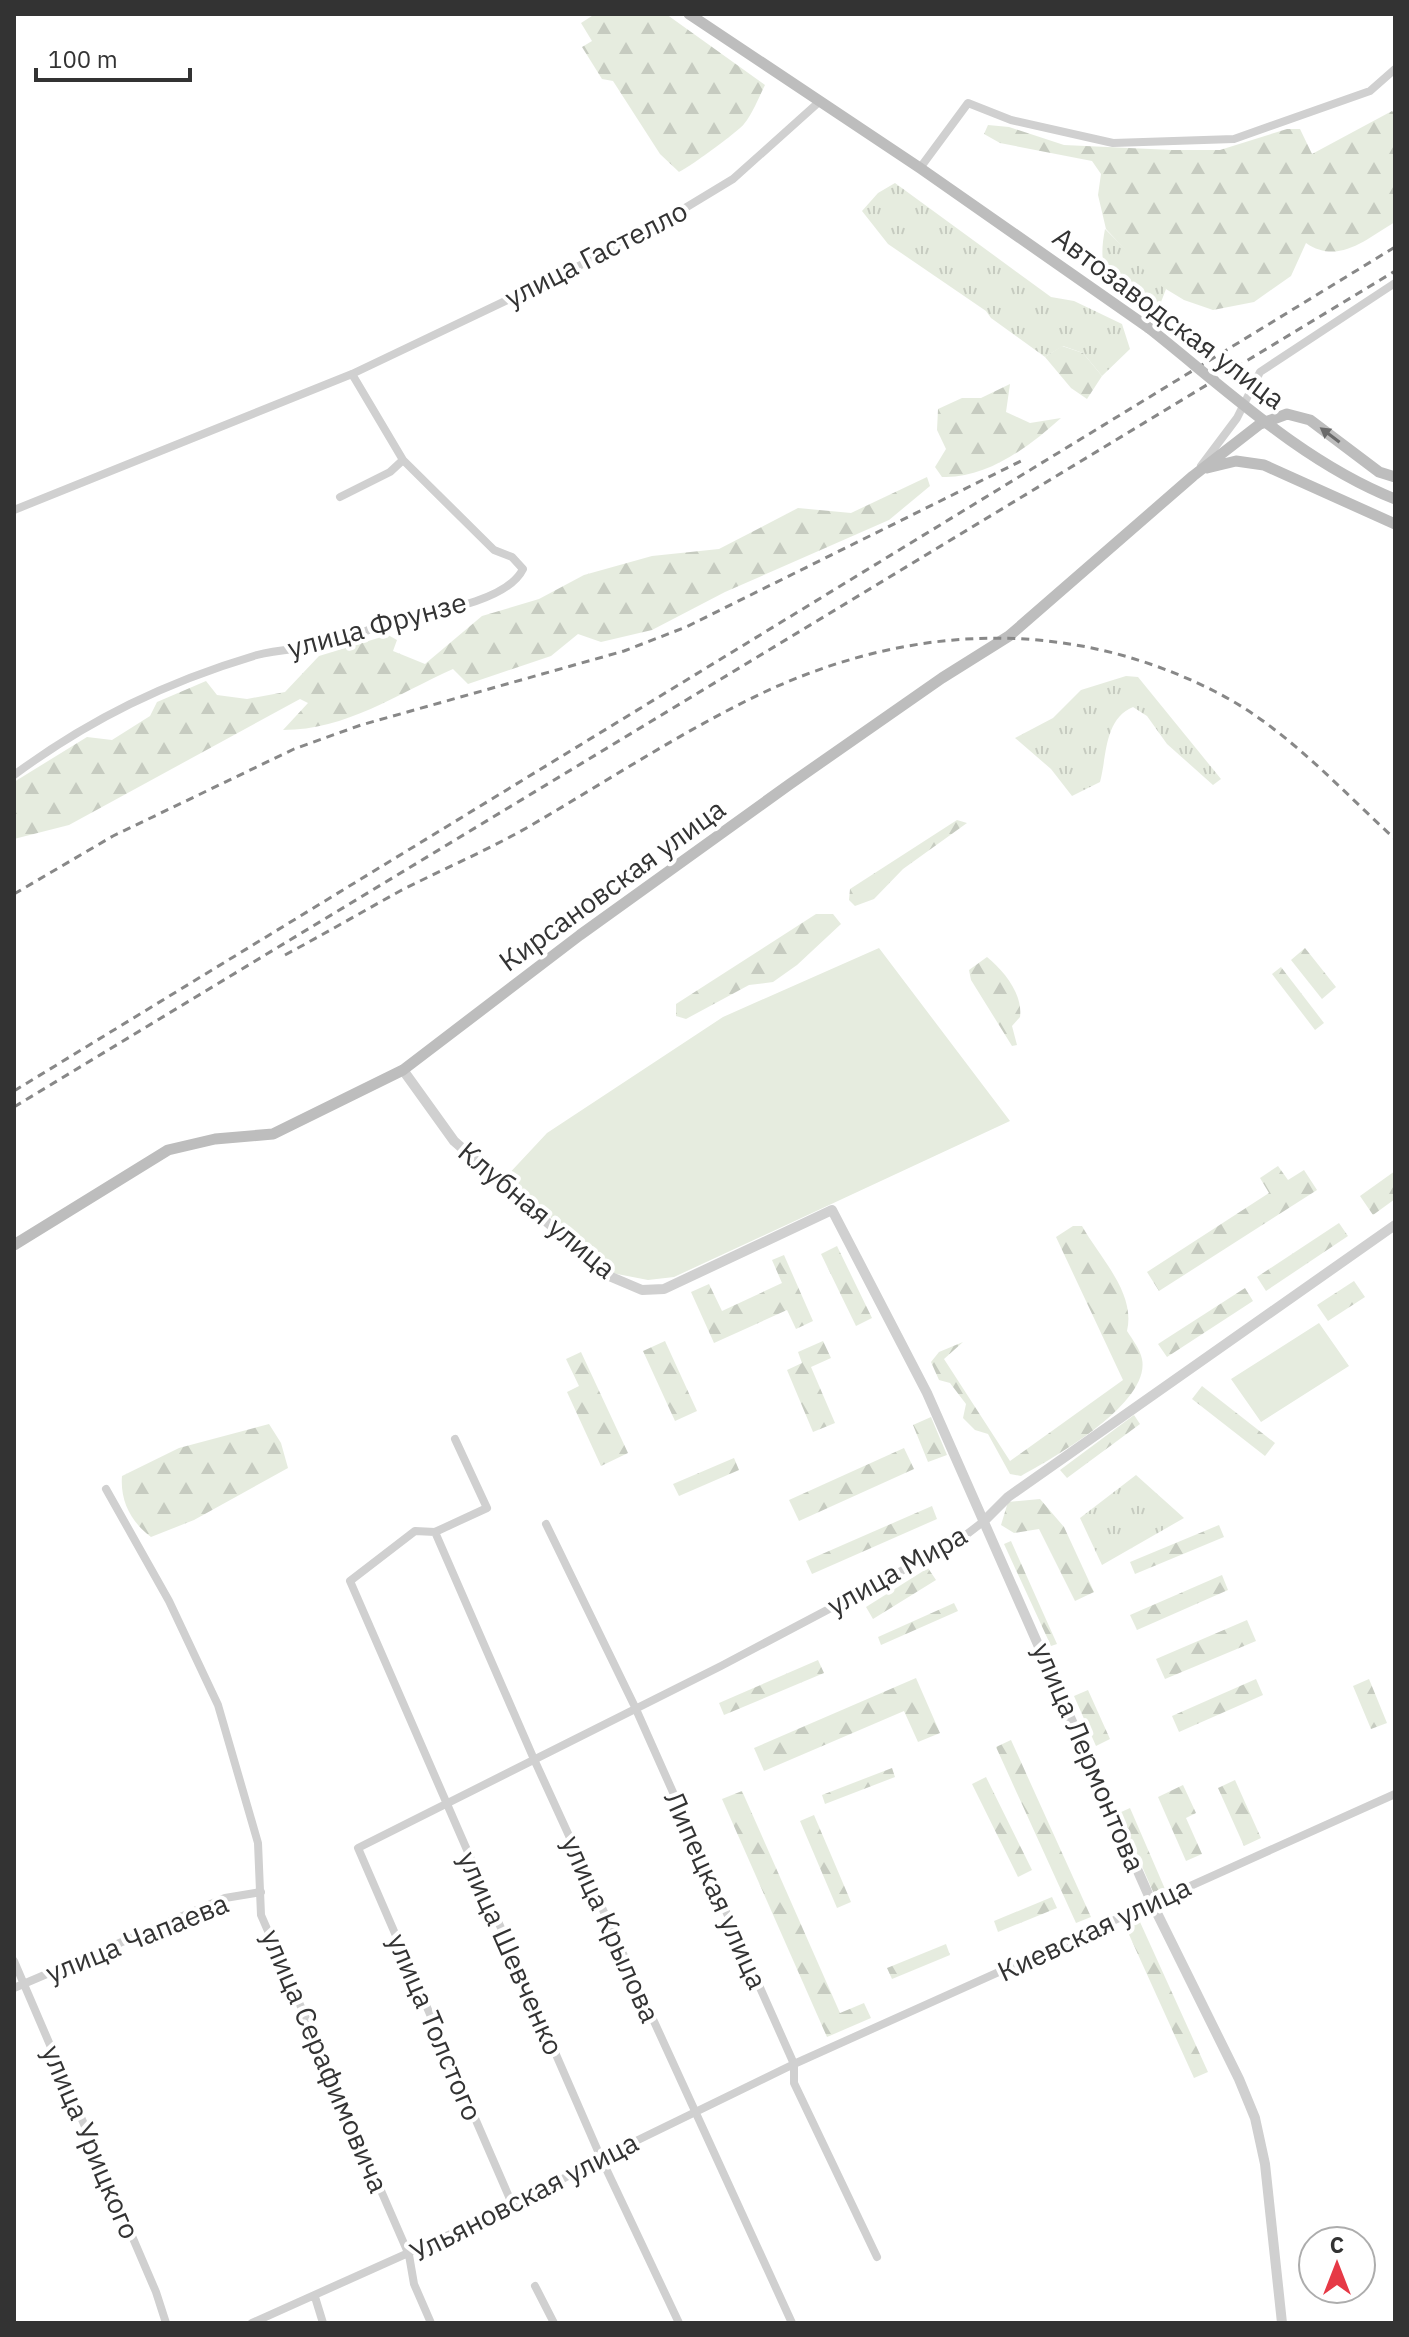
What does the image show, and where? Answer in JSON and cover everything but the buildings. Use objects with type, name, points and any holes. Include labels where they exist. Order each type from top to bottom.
[{"type":"main road","name":"Автозаводская улица","points":[[689,14],[920,168],[1149,328],[1314,457],[1395,499]]},
{"type":"main road","name":"Кирсановская улица","points":[[14,1245],[168,1150],[215,1139],[273,1134],[403,1070],[580,935],[778,793],[942,678],[1009,636],[1193,476],[1260,424],[1287,414],[1310,420],[1379,472],[1395,477]]},
{"type":"main road","points":[[1193,476],[1216,464],[1251,462],[1395,524]]},
{"type":"street","points":[[920,168],[968,103],[1011,120],[1113,143],[1234,139],[1370,91],[1395,69]]},
{"type":"street","name":"улица Гастелло","points":[[14,510],[352,374],[661,224],[733,179],[819,102]]},
{"type":"street","points":[[1193,476],[1237,418],[1260,372],[1395,283]]},
{"type":"street","points":[[340,497],[390,472],[403,460],[352,374]]},
{"type":"street","name":"улица Фрунзе","points":[[14,775],[64,738],[111,711],[191,679],[259,655],[330,643],[387,621],[443,611],[497,593],[518,580],[523,569],[512,557],[494,550],[403,460]]},
{"type":"street","name":"Клубная улица","points":[[403,1070],[454,1141],[609,1276],[642,1290],[664,1289],[832,1210]]},
{"type":"street","name":"улица Лермонтова","points":[[832,1210],[927,1393],[1152,1903],[1237,2073],[1255,2118],[1267,2177],[1282,2323]]},
{"type":"street","name":"улица Мира","points":[[358,1848],[417,1821],[533,1757],[721,1666],[958,1541],[1008,1497],[1395,1225]]},
{"type":"street","points":[[435,1532],[487,1508],[455,1439]]},
{"type":"street","name":"улица Серафимовича","points":[[106,1489],[169,1601],[218,1705],[258,1843],[261,1915],[409,2255],[414,2284],[431,2323]]},
{"type":"street","name":"Липецкая улица","points":[[546,1524],[635,1707],[794,2064],[794,2083],[877,2257]]},
{"type":"street","name":"улица Шевченко","points":[[435,1532],[415,1531],[350,1581],[601,2158],[679,2323]]},
{"type":"street","name":"улица Крылова","points":[[435,1532],[533,1757],[792,2323]]},
{"type":"street","name":"Киевская улица","points":[[794,2064],[1395,1794]]},
{"type":"street","name":"улица Толстого","points":[[358,1848],[513,2206]]},
{"type":"street","name":"улица Чапаева","points":[[14,1988],[225,1898],[261,1892]]},
{"type":"street","name":"улица Урицкого","points":[[14,1961],[156,2292],[166,2323]]},
{"type":"street","name":"Ульяновская улица","points":[[252,2323],[513,2206],[601,2158],[794,2064]]},
{"type":"street","points":[[535,2286],[554,2323]]},
{"type":"street","points":[[315,2297],[323,2323]]},
{"type":"green space","points":[[595,14],[666,14],[765,85],[747,120],[679,172],[660,154],[613,81],[602,79],[582,47],[592,41],[581,23]]},
{"type":"green space","points":[[1392,111],[1395,114],[1395,222],[1351,248],[1340,251],[1329,252],[1306,243],[1291,276],[1254,302],[1213,310],[1184,300],[1156,283],[1106,229],[1098,195],[1101,174],[1092,161],[1000,143],[984,134],[988,125],[1009,127],[1064,145],[1220,150],[1287,129],[1300,129],[1312,154]]},
{"type":"green space","points":[[895,183],[1051,297],[1074,301],[1122,324],[1130,349],[1102,376],[1083,353],[1063,346],[1045,357],[991,318],[986,311],[888,244],[862,211],[878,193]]},
{"type":"green space","points":[[1105,229],[1166,289],[1161,302],[1153,306],[1138,300],[1110,279],[1103,258]]},
{"type":"green space","points":[[1062,346],[1083,353],[1102,376],[1087,399],[1071,388],[1045,357]]},
{"type":"green space","points":[[1010,384],[1006,412],[1030,423],[1061,418],[1021,450],[991,467],[975,473],[942,477],[935,467],[946,449],[937,430],[938,409],[962,398],[981,398]]},
{"type":"green space","points":[[927,477],[930,486],[889,520],[725,592],[652,630],[601,642],[578,634],[551,656],[468,684],[453,669],[350,717],[328,724],[283,730],[308,703],[300,699],[69,825],[14,839],[14,782],[87,737],[112,740],[150,716],[157,702],[206,681],[217,695],[247,699],[285,692],[319,656],[388,635],[397,640],[393,651],[425,664],[482,616],[539,599],[584,575],[652,556],[719,549],[798,508],[851,513]]},
{"type":"green space","points":[[1126,676],[1138,677],[1221,779],[1213,785],[1167,744],[1147,716],[1133,707],[1117,720],[1112,729],[1100,782],[1072,796],[1051,769],[1015,738],[1053,718],[1081,690]]},
{"type":"green space","points":[[957,820],[967,823],[903,869],[874,899],[855,906],[849,900],[850,889]]},
{"type":"green space","points":[[816,914],[833,914],[841,924],[797,965],[773,982],[749,985],[686,1019],[676,1016],[676,1004]]},
{"type":"green space","points":[[879,948],[1010,1121],[674,1277],[648,1280],[612,1273],[506,1177],[547,1133],[723,1017]]},
{"type":"green space","points":[[1305,948],[1336,987],[1322,999],[1291,960]]},
{"type":"green space","points":[[987,957],[1006,976],[1018,1000],[1020,1017],[1012,1026],[1017,1045],[1012,1046],[971,980],[969,970]]},
{"type":"green space","points":[[1281,967],[1324,1023],[1315,1030],[1272,974]]},
{"type":"green space","points":[[1278,1166],[1288,1180],[1304,1170],[1317,1190],[1159,1291],[1147,1272],[1269,1193],[1260,1178]]},
{"type":"green space","points":[[1395,1171],[1395,1199],[1373,1215],[1360,1196]]},
{"type":"green space","points":[[1339,1223],[1348,1236],[1266,1291],[1257,1277]]},
{"type":"green space","points":[[1073,1226],[1082,1226],[1115,1276],[1126,1303],[1127,1331],[1142,1359],[1141,1376],[1132,1393],[1116,1411],[1076,1443],[1021,1476],[1010,1474],[988,1434],[975,1430],[963,1418],[966,1404],[950,1383],[939,1380],[931,1362],[939,1352],[963,1342],[944,1359],[1010,1461],[1123,1380],[1056,1237]]},
{"type":"green space","points":[[837,1246],[872,1318],[856,1326],[821,1254]]},
{"type":"green space","points":[[784,1255],[813,1321],[796,1329],[787,1310],[714,1343],[691,1292],[709,1284],[722,1311],[782,1283],[772,1260]]},
{"type":"green space","points":[[1354,1281],[1365,1297],[1328,1321],[1317,1305]]},
{"type":"green space","points":[[1245,1288],[1253,1301],[1167,1357],[1158,1344]]},
{"type":"green space","points":[[1319,1323],[1349,1366],[1261,1422],[1231,1379]]},
{"type":"green space","points":[[665,1341],[697,1411],[675,1421],[643,1351]]},
{"type":"green space","points":[[823,1341],[831,1358],[811,1367],[835,1423],[813,1432],[787,1370],[802,1363],[798,1352]]},
{"type":"green space","points":[[581,1352],[628,1453],[601,1466],[567,1392],[579,1386],[566,1359]]},
{"type":"green space","points":[[1202,1386],[1275,1443],[1265,1456],[1192,1399]]},
{"type":"green space","points":[[1134,1415],[1140,1424],[1067,1478],[1060,1470]]},
{"type":"green space","points":[[931,1417],[947,1455],[928,1462],[913,1425]]},
{"type":"green space","points":[[269,1424],[281,1443],[288,1468],[194,1520],[151,1537],[138,1525],[125,1502],[122,1476],[179,1448]]},
{"type":"green space","points":[[904,1448],[914,1469],[799,1521],[789,1500]]},
{"type":"green space","points":[[734,1458],[739,1470],[679,1496],[673,1484]]},
{"type":"green space","points":[[1136,1475],[1184,1518],[1102,1565],[1080,1518]]},
{"type":"green space","points":[[1040,1499],[1064,1527],[1094,1592],[1075,1601],[1039,1529],[1014,1533],[1001,1525],[1008,1502]]},
{"type":"green space","points":[[932,1506],[937,1519],[812,1574],[806,1561]]},
{"type":"green space","points":[[1219,1525],[1224,1537],[1135,1574],[1130,1562]]},
{"type":"green space","points":[[1011,1541],[1057,1644],[1051,1646],[1004,1544]]},
{"type":"green space","points":[[928,1568],[936,1580],[873,1619],[866,1607]]},
{"type":"green space","points":[[1222,1575],[1228,1590],[1137,1630],[1130,1615]]},
{"type":"green space","points":[[954,1603],[958,1611],[881,1645],[878,1637]]},
{"type":"green space","points":[[1247,1620],[1256,1641],[1165,1679],[1156,1659]]},
{"type":"green space","points":[[818,1660],[824,1673],[724,1715],[719,1703]]},
{"type":"green space","points":[[916,1678],[940,1733],[918,1742],[904,1711],[764,1771],[754,1748]]},
{"type":"green space","points":[[1256,1679],[1263,1695],[1179,1732],[1172,1716]]},
{"type":"green space","points":[[1369,1679],[1387,1723],[1371,1729],[1353,1686]]},
{"type":"green space","points":[[1088,1690],[1110,1739],[1096,1746],[1074,1696]]},
{"type":"green space","points":[[1011,1740],[1091,1917],[1076,1923],[996,1747]]},
{"type":"green space","points":[[892,1768],[895,1777],[825,1804],[822,1795]]},
{"type":"green space","points":[[986,1777],[1032,1870],[1018,1877],[972,1784]]},
{"type":"green space","points":[[1235,1780],[1261,1838],[1244,1846],[1218,1788]]},
{"type":"green space","points":[[1183,1785],[1196,1813],[1186,1818],[1202,1854],[1186,1861],[1158,1797]]},
{"type":"green space","points":[[742,1791],[840,2013],[864,2003],[871,2018],[827,2037],[722,1799]]},
{"type":"green space","points":[[1130,1808],[1165,1889],[1154,1894],[1119,1813]]},
{"type":"green space","points":[[814,1815],[851,1902],[837,1908],[800,1821]]},
{"type":"green space","points":[[1052,1897],[1057,1908],[998,1932],[994,1921]]},
{"type":"green space","points":[[1140,1922],[1208,2072],[1194,2078],[1126,1928]]},
{"type":"green space","points":[[946,1944],[950,1955],[892,1979],[887,1968]]},
{"type":"railway","points":[[14,1091],[1395,247]]},
{"type":"railway","points":[[14,1107],[1395,271]]},
{"type":"railway","points":[[14,894],[113,836],[294,749],[361,725],[624,651],[686,627],[1023,460]]},
{"type":"railway","points":[[285,955],[400,891],[518,832],[746,701],[804,675],[862,656],[922,644],[981,638],[1040,640],[1100,650],[1158,667],[1216,692],[1265,723],[1288,740],[1395,839]]}]
